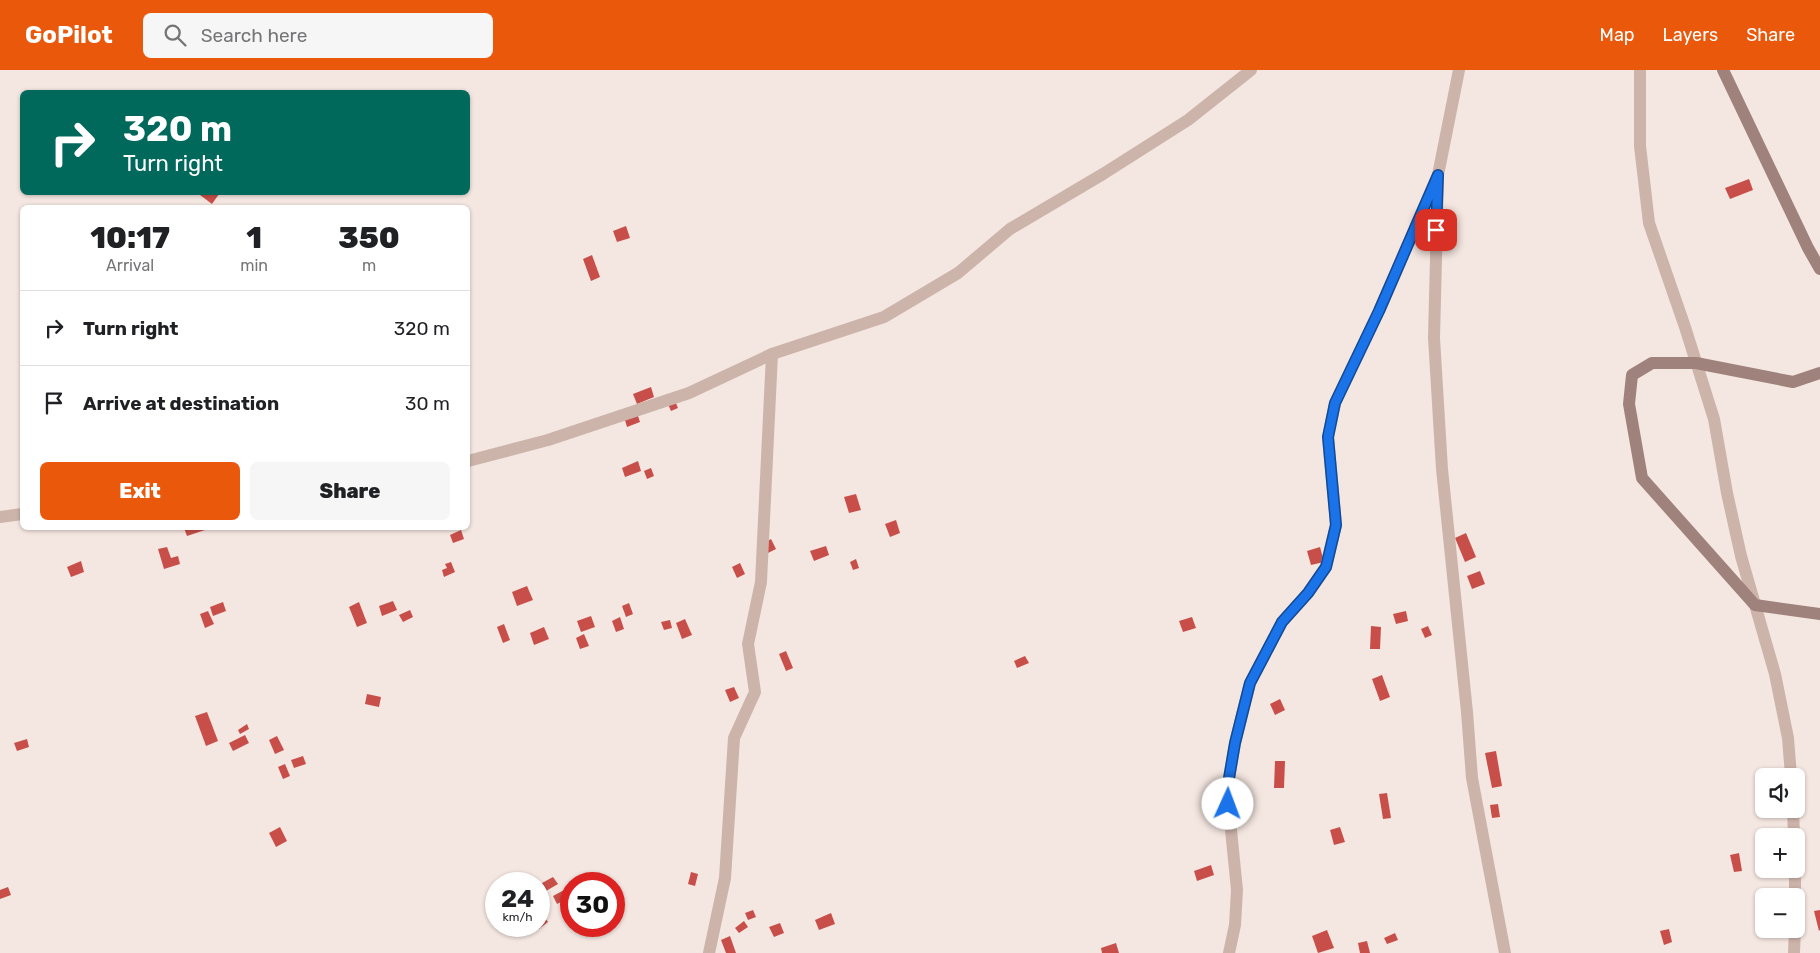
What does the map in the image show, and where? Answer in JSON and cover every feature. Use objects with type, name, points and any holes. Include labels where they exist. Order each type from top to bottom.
[{"type":"street","points":[[470,460],[548,440],[689,393],[772,354],[884,317],[958,272],[1010,229],[1103,174],[1188,120],[1251,70]]},
{"type":"street","points":[[1459,70],[1438,175],[1434,338],[1442,469],[1472,778],[1506,953]]},
{"type":"street","points":[[1640,70],[1640,146],[1649,223],[1714,419],[1726,493],[1740,556],[1775,674],[1787,730],[1790,768]]},
{"type":"street","points":[[1723,70],[1808,248],[1820,269]]},
{"type":"street","points":[[1228,953],[1235,925],[1237,890],[1227,790],[1235,743],[1250,683],[1282,622],[1308,593],[1326,567],[1336,525],[1328,437],[1335,403],[1379,311],[1438,175]]},
{"type":"street","points":[[709,953],[725,878],[734,738],[756,692],[748,644],[761,582],[772,354]]},
{"type":"street","points":[[1820,373],[1792,382],[1696,363],[1652,363],[1632,375],[1629,404],[1642,478],[1755,606],[1820,614]]},
{"type":"street","points":[[0,517],[20,514]]},
{"type":"street","points":[[1794,938],[1794,953]]},
{"type":"building","points":[[1749,179],[1753,190],[1730,199],[1725,188]]},
{"type":"building","points":[[200,195],[218,195],[212,204]]},
{"type":"building","points":[[626,226],[630,238],[617,242],[613,231]]},
{"type":"building","points":[[592,255],[600,277],[591,281],[583,259]]},
{"type":"building","points":[[651,387],[654,397],[637,404],[633,394]]},
{"type":"building","points":[[674,399],[678,408],[671,411],[667,402]]},
{"type":"building","points":[[637,413],[640,422],[627,427],[624,417]]},
{"type":"building","points":[[638,461],[641,471],[625,477],[622,468]]},
{"type":"building","points":[[651,468],[654,476],[647,479],[644,471]]},
{"type":"building","points":[[856,494],[861,510],[849,513],[844,497]]},
{"type":"building","points":[[896,520],[900,533],[890,537],[885,524]]},
{"type":"building","points":[[185,530],[205,530],[187,536]]},
{"type":"building","points":[[461,530],[464,539],[453,543],[450,535]]},
{"type":"building","points":[[1466,533],[1476,557],[1465,562],[1455,538]]},
{"type":"building","points":[[771,539],[776,549],[768,553],[764,543]]},
{"type":"building","points":[[826,546],[829,555],[814,561],[810,551]]},
{"type":"building","points":[[167,547],[171,558],[178,556],[180,564],[164,569],[158,549]]},
{"type":"building","points":[[1320,547],[1324,562],[1311,565],[1307,551]]},
{"type":"building","points":[[856,559],[859,568],[853,570],[850,562]]},
{"type":"building","points":[[81,561],[84,572],[71,577],[67,567]]},
{"type":"building","points":[[451,562],[455,572],[444,577],[442,570],[447,568],[445,564]]},
{"type":"building","points":[[740,563],[745,574],[737,578],[732,567]]},
{"type":"building","points":[[1480,571],[1485,584],[1472,589],[1467,576]]},
{"type":"building","points":[[527,586],[533,600],[517,606],[512,592]]},
{"type":"building","points":[[393,601],[397,610],[382,616],[379,606]]},
{"type":"building","points":[[223,602],[226,611],[213,616],[210,607]]},
{"type":"building","points":[[359,602],[367,623],[357,627],[349,607]]},
{"type":"building","points":[[629,603],[633,614],[626,617],[622,606]]},
{"type":"building","points":[[410,610],[413,617],[403,622],[399,615]]},
{"type":"building","points":[[208,611],[214,624],[205,628],[200,614]]},
{"type":"building","points":[[1406,611],[1408,621],[1396,624],[1393,614]]},
{"type":"building","points":[[591,616],[595,627],[581,632],[577,621]]},
{"type":"building","points":[[620,617],[624,629],[616,632],[612,621]]},
{"type":"building","points":[[1192,617],[1196,628],[1183,632],[1179,621]]},
{"type":"building","points":[[685,619],[692,635],[682,639],[676,623]]},
{"type":"building","points":[[670,620],[672,628],[664,630],[661,622]]},
{"type":"building","points":[[504,624],[510,640],[503,643],[497,627]]},
{"type":"building","points":[[1371,626],[1381,627],[1380,649],[1370,649]]},
{"type":"building","points":[[1428,626],[1432,635],[1425,638],[1421,629]]},
{"type":"building","points":[[544,627],[549,639],[534,645],[530,633]]},
{"type":"building","points":[[584,634],[589,646],[580,649],[576,638]]},
{"type":"building","points":[[786,651],[793,668],[786,671],[779,654]]},
{"type":"building","points":[[1025,656],[1029,663],[1017,668],[1014,661]]},
{"type":"building","points":[[1382,675],[1390,697],[1380,701],[1372,679]]},
{"type":"building","points":[[734,687],[739,698],[730,702],[725,690]]},
{"type":"building","points":[[367,694],[381,697],[379,707],[365,704]]},
{"type":"building","points":[[1280,699],[1285,710],[1275,715],[1270,704]]},
{"type":"building","points":[[207,712],[218,741],[206,746],[195,716]]},
{"type":"building","points":[[247,724],[249,729],[240,734],[238,730]]},
{"type":"building","points":[[245,735],[249,743],[233,751],[229,743]]},
{"type":"building","points":[[277,736],[284,750],[275,754],[269,740]]},
{"type":"building","points":[[27,739],[29,747],[17,751],[14,743]]},
{"type":"building","points":[[1496,751],[1502,786],[1492,788],[1485,753]]},
{"type":"building","points":[[303,756],[306,764],[294,768],[291,760]]},
{"type":"building","points":[[1275,761],[1285,761],[1284,788],[1274,788]]},
{"type":"building","points":[[285,764],[290,776],[283,779],[278,767]]},
{"type":"building","points":[[1387,793],[1391,818],[1383,819],[1379,794]]},
{"type":"building","points":[[1498,804],[1500,817],[1492,818],[1490,805]]},
{"type":"building","points":[[280,827],[287,841],[276,847],[269,833]]},
{"type":"building","points":[[1340,827],[1345,842],[1334,845],[1330,830]]},
{"type":"building","points":[[1739,853],[1742,871],[1734,872],[1730,855]]},
{"type":"building","points":[[1211,865],[1214,875],[1197,881],[1194,871]]},
{"type":"building","points":[[691,872],[698,874],[695,886],[688,884]]},
{"type":"building","points":[[553,877],[558,884],[550,889],[550,879]]},
{"type":"building","points":[[8,887],[11,895],[0,899],[0,890]]},
{"type":"building","points":[[560,892],[560,902],[557,904],[553,896]]},
{"type":"building","points":[[753,910],[756,917],[748,920],[745,913]]},
{"type":"building","points":[[1820,910],[1820,930],[1819,931],[1814,911]]},
{"type":"building","points":[[831,913],[835,924],[819,930],[815,920]]},
{"type":"building","points":[[744,921],[748,927],[739,933],[735,928]]},
{"type":"building","points":[[780,923],[784,933],[774,937],[769,927]]},
{"type":"building","points":[[1669,929],[1672,942],[1664,945],[1660,931]]},
{"type":"building","points":[[1327,930],[1334,948],[1318,953],[1312,936]]},
{"type":"building","points":[[1395,933],[1398,940],[1387,944],[1384,938]]},
{"type":"building","points":[[730,936],[736,953],[726,953],[721,940]]},
{"type":"building","points":[[1367,941],[1370,953],[1360,953],[1358,943]]},
{"type":"building","points":[[1116,943],[1119,953],[1102,953],[1101,948]]},
{"type":"route","points":[[1228,804],[1227,790],[1235,743],[1250,683],[1282,622],[1308,593],[1326,567],[1336,525],[1328,437],[1335,403],[1379,311],[1438,175],[1436,230]]}]
